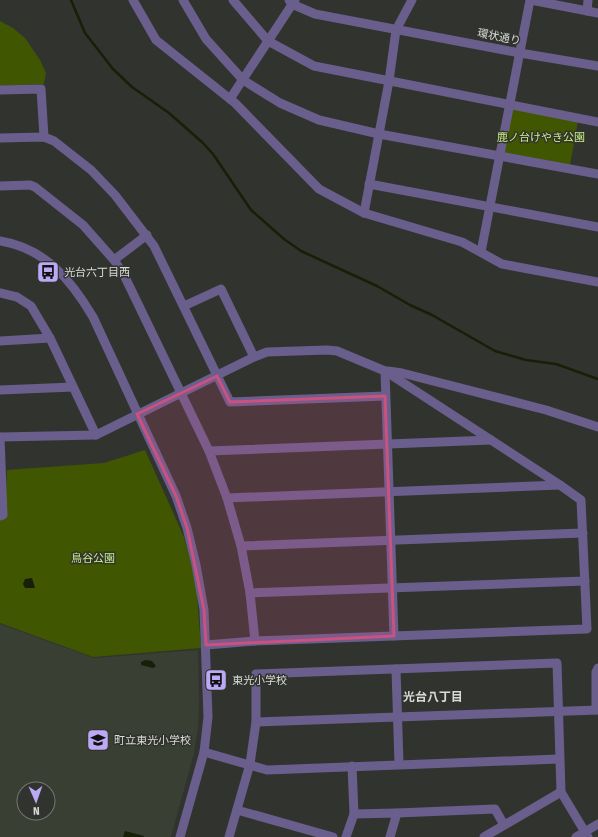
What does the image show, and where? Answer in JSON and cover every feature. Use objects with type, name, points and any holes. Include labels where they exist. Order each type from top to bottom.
[{"type":"street","points":[[183,0],[206,39],[243,80],[280,102],[319,120],[379,134],[598,174]]},
{"type":"street","points":[[232,0],[268,41],[314,66],[598,122]]},
{"type":"street","points":[[364,213],[389,81],[396,30],[412,0]]},
{"type":"street","points":[[481,252],[530,0],[598,13]]},
{"type":"street","points":[[587,11],[588,0]]},
{"type":"street","points":[[134,1],[156,40],[230,99],[319,189],[364,213],[462,242],[502,264],[598,282]]},
{"type":"street","points":[[230,99],[292,1]]},
{"type":"street","name":"環状通り","points":[[292,1],[315,14],[520,53],[598,66]]},
{"type":"street","points":[[0,90],[41,89],[44,137]]},
{"type":"street","points":[[0,138],[44,137],[54,141],[91,170],[115,195],[154,246],[230,402],[385,396]]},
{"type":"street","points":[[369,184],[598,227]]},
{"type":"street","points":[[0,186],[30,185],[35,187],[83,225],[114,260],[124,275],[209,451],[227,498],[241,546],[250,593],[255,641]]},
{"type":"street","points":[[114,260],[147,235]]},
{"type":"street","points":[[0,241],[34,252],[51,263],[64,275],[80,296],[93,317],[176,496],[187,528],[196,565],[204,610],[208,717],[204,752],[180,837]]},
{"type":"street","points":[[184,306],[221,289],[254,357]]},
{"type":"street","points":[[0,294],[17,297],[31,306],[50,338],[96,435]]},
{"type":"street","points":[[0,341],[50,338]]},
{"type":"street","points":[[0,516],[3,515],[0,437],[96,435],[267,352],[327,350],[337,351],[385,371],[581,500],[584,533],[587,629],[255,641],[206,645]]},
{"type":"street","points":[[385,371],[386,444],[394,636]]},
{"type":"street","points":[[385,371],[402,373],[546,410],[598,427]]},
{"type":"street","points":[[0,390],[72,387]]},
{"type":"street","points":[[209,451],[491,440]]},
{"type":"street","points":[[227,498],[560,485]]},
{"type":"street","points":[[241,546],[584,533]]},
{"type":"street","points":[[250,593],[585,580]]},
{"type":"street","points":[[229,837],[250,764],[256,722],[256,674],[557,662],[561,792],[586,834]]},
{"type":"street","points":[[256,722],[597,710],[596,672],[598,668]]},
{"type":"street","points":[[396,669],[399,764]]},
{"type":"street","points":[[204,752],[267,770],[559,758]]},
{"type":"street","points":[[346,837],[354,814],[352,766]]},
{"type":"street","points":[[484,837],[561,792]]},
{"type":"street","points":[[354,814],[495,809],[504,825]]},
{"type":"street","points":[[237,810],[333,837]]},
{"type":"street","points":[[390,837],[397,813]]},
{"type":"street","points":[[576,837],[586,834],[598,824]]},
{"type":"highlighted area","points":[[217,376],[230,402],[385,396],[394,636],[206,645],[204,610],[187,528],[176,496],[137,414]]},
{"type":"shaded area","points":[[32,578],[35,588],[25,588],[23,584],[25,579]]},
{"type":"shaded area","name":"町立東光小学校","points":[[0,624],[94,658],[198,650],[198,727],[194,753],[171,837],[0,837]]},
{"type":"shaded area","points":[[146,660],[152,661],[156,666],[153,668],[141,665],[141,662]]},
{"type":"shaded area","points":[[125,831],[144,836],[144,837],[123,837]]},
{"type":"green space","points":[[0,21],[13,28],[25,38],[40,60],[46,73],[44,84],[0,86]]},
{"type":"green space","name":"鹿ノ台けやき公園","points":[[512,109],[578,121],[570,165],[504,153]]},
{"type":"green space","name":"鳥谷公園","points":[[145,450],[184,537],[196,581],[201,648],[93,657],[0,623],[0,518],[5,517],[7,470],[104,463]]},
{"type":"waterway","points":[[71,0],[85,33],[113,69],[132,87],[169,113],[203,143],[213,154],[251,210],[284,239],[301,251],[377,286],[495,351],[526,360],[556,364],[598,379]]},
{"type":"place","name":"光台六丁目西","points":[[48,272]]},
{"type":"place","name":"東光小学校","points":[[216,680]]},
{"type":"place","name":"町立東光小学校","points":[[98,740]]},
{"type":"district","name":"光台八丁目","points":[[433,697]]}]
